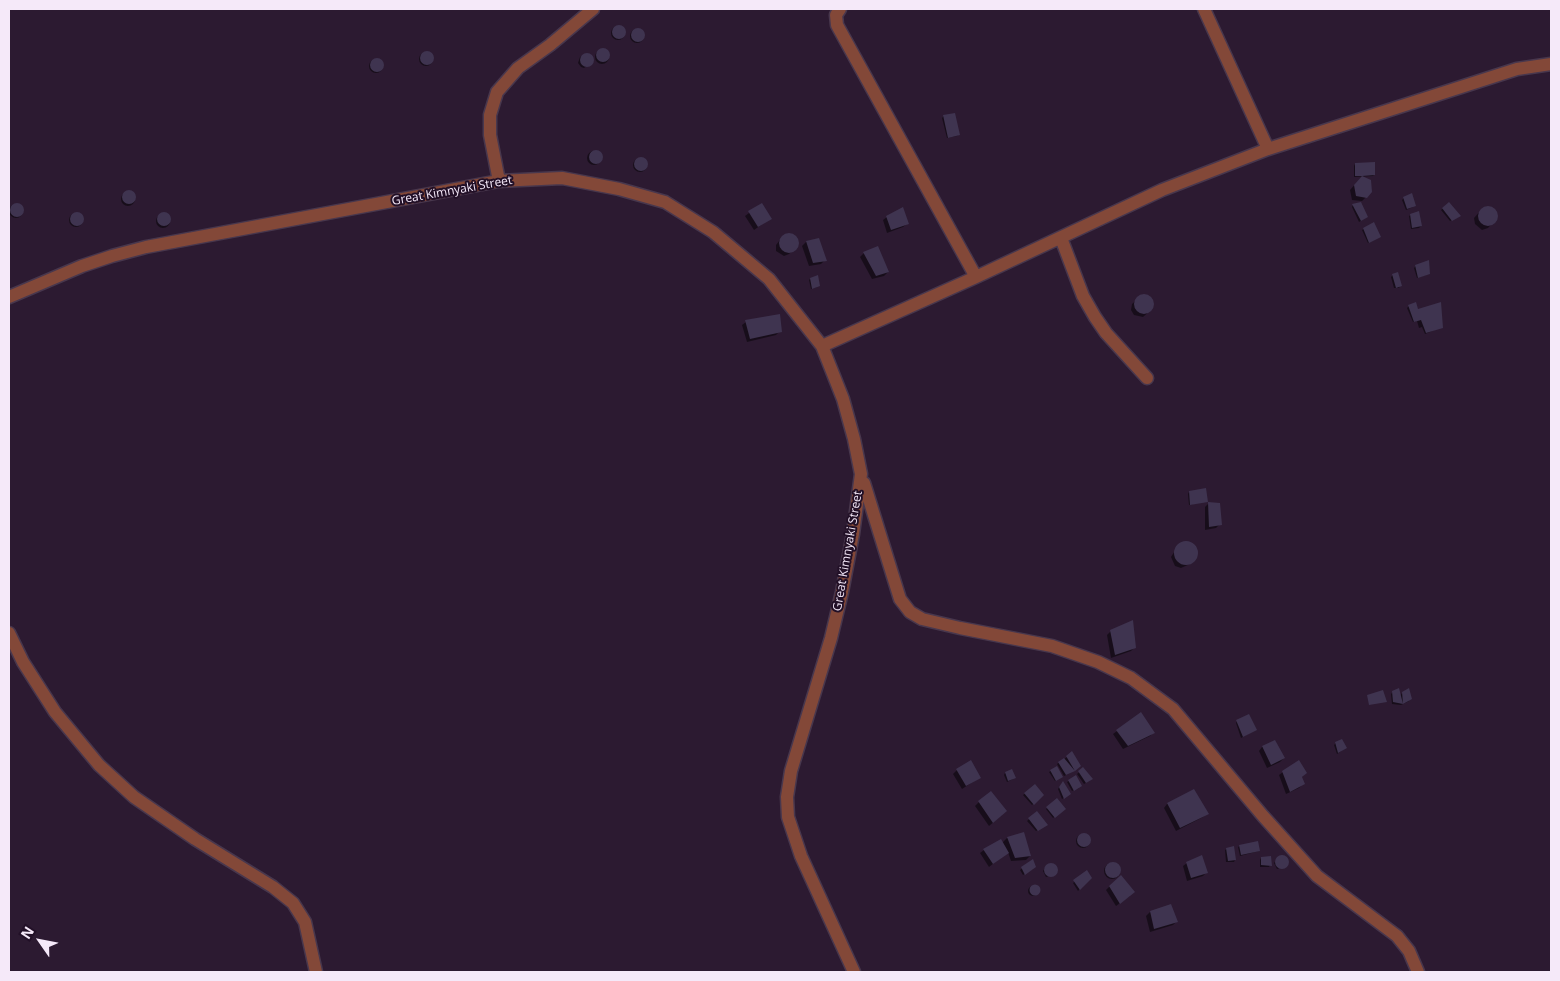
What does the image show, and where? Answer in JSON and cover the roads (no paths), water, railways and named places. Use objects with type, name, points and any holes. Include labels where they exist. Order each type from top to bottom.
[{"type":"street","points":[[499,180],[490,135],[490,115],[497,92],[518,68],[550,45],[593,9]]},
{"type":"street","points":[[840,9],[836,15],[836,25],[976,277]]},
{"type":"street","points":[[1204,9],[1268,149]]},
{"type":"street","points":[[822,346],[976,277],[1162,190],[1268,149],[1517,69],[1551,64]]},
{"type":"street","name":"Great Kimnyaki Street","points":[[9,297],[82,266],[146,247],[499,180],[562,178],[619,189],[665,202],[713,232],[769,279],[822,346],[843,399],[861,474],[857,510],[842,592],[791,770],[787,796],[788,817],[801,856],[854,972]]},
{"type":"street","points":[[1061,238],[1083,296],[1095,317],[1106,333],[1148,378]]},
{"type":"street","points":[[861,474],[900,599],[910,612],[922,619],[1052,646],[1098,662],[1131,678],[1174,709],[1263,816],[1317,876],[1397,936],[1409,951],[1418,972]]},
{"type":"street","points":[[9,633],[23,662],[56,712],[99,765],[134,797],[195,839],[273,887],[293,903],[305,922],[316,972]]}]
